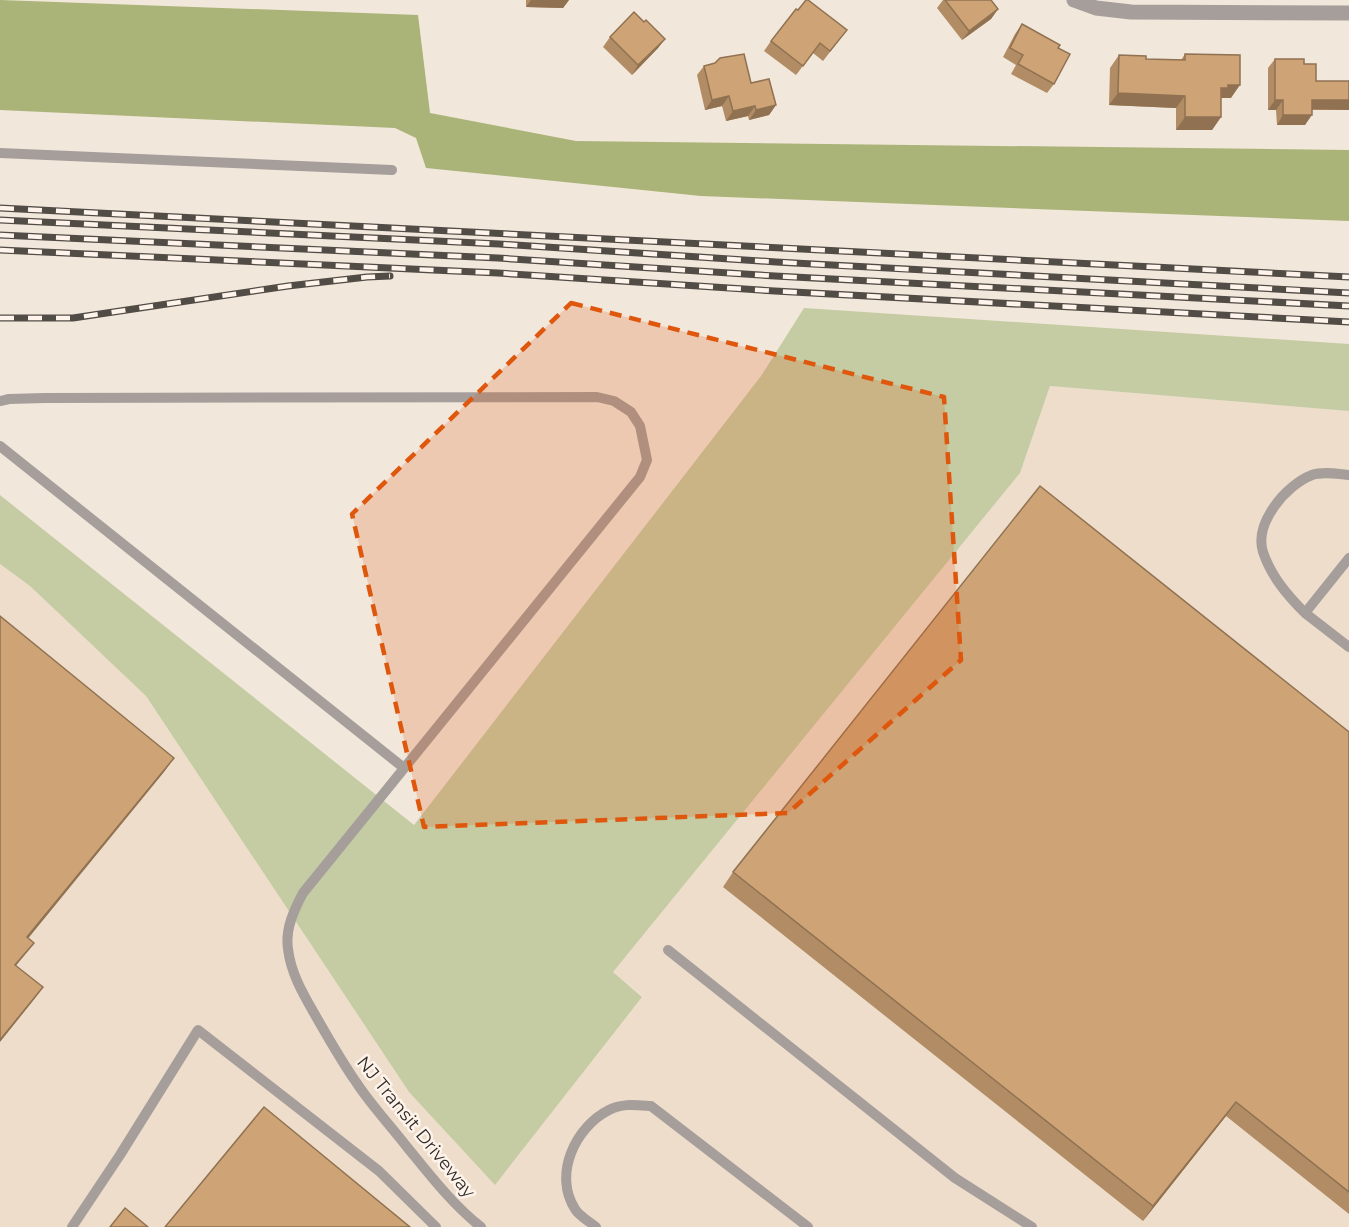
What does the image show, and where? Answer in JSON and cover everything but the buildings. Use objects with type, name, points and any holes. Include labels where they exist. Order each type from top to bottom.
[{"type":"street","points":[[1074,0],[1096,8],[1131,12],[1349,13]]},
{"type":"lane","points":[[0,153],[392,171]]},
{"type":"lane","name":"NJ Transit Driveway","points":[[0,401],[45,398],[597,397],[614,401],[631,412],[640,426],[647,460],[640,477],[303,893],[294,909],[289,929],[287,947],[292,968],[300,988],[341,1060],[357,1084],[436,1184],[454,1204],[481,1227]]},
{"type":"lane","points":[[0,446],[404,768]]},
{"type":"lane","points":[[1349,475],[1313,475],[1291,488],[1276,503],[1263,527],[1262,549],[1273,575],[1289,598],[1349,647]]},
{"type":"lane","points":[[1305,613],[1349,558]]},
{"type":"lane","points":[[668,950],[955,1178],[1032,1227]]},
{"type":"lane","points":[[72,1227],[198,1030],[379,1171],[436,1227]]},
{"type":"lane","points":[[596,1227],[576,1211],[567,1192],[566,1166],[574,1145],[591,1123],[610,1109],[628,1104],[651,1106],[808,1227]]},
{"type":"highlighted area","points":[[571,303],[944,397],[961,660],[788,813],[424,827],[352,514]]},
{"type":"shaded area","points":[[1050,386],[1349,411],[1349,1227],[0,1227],[0,564],[30,586],[146,696],[409,1092],[642,996],[613,972],[1020,473]]},
{"type":"green space","points":[[0,0],[418,15],[430,113],[576,141],[1349,150],[1349,221],[701,196],[426,168],[416,138],[395,128],[0,110]]},
{"type":"green space","points":[[804,308],[1349,344],[1349,411],[1050,386],[1020,473],[613,972],[642,997],[495,1185],[409,1092],[146,696],[30,586],[0,564],[0,495],[414,825],[761,376]]},
{"type":"railway","points":[[0,208],[1349,277]]},
{"type":"railway","points":[[0,220],[499,244],[776,262],[1349,293]]},
{"type":"railway","points":[[0,235],[498,258],[775,276],[1349,306]]},
{"type":"railway","points":[[0,250],[498,273],[775,291],[1349,322]]},
{"type":"railway","points":[[0,318],[73,318],[288,286],[390,276]]}]
